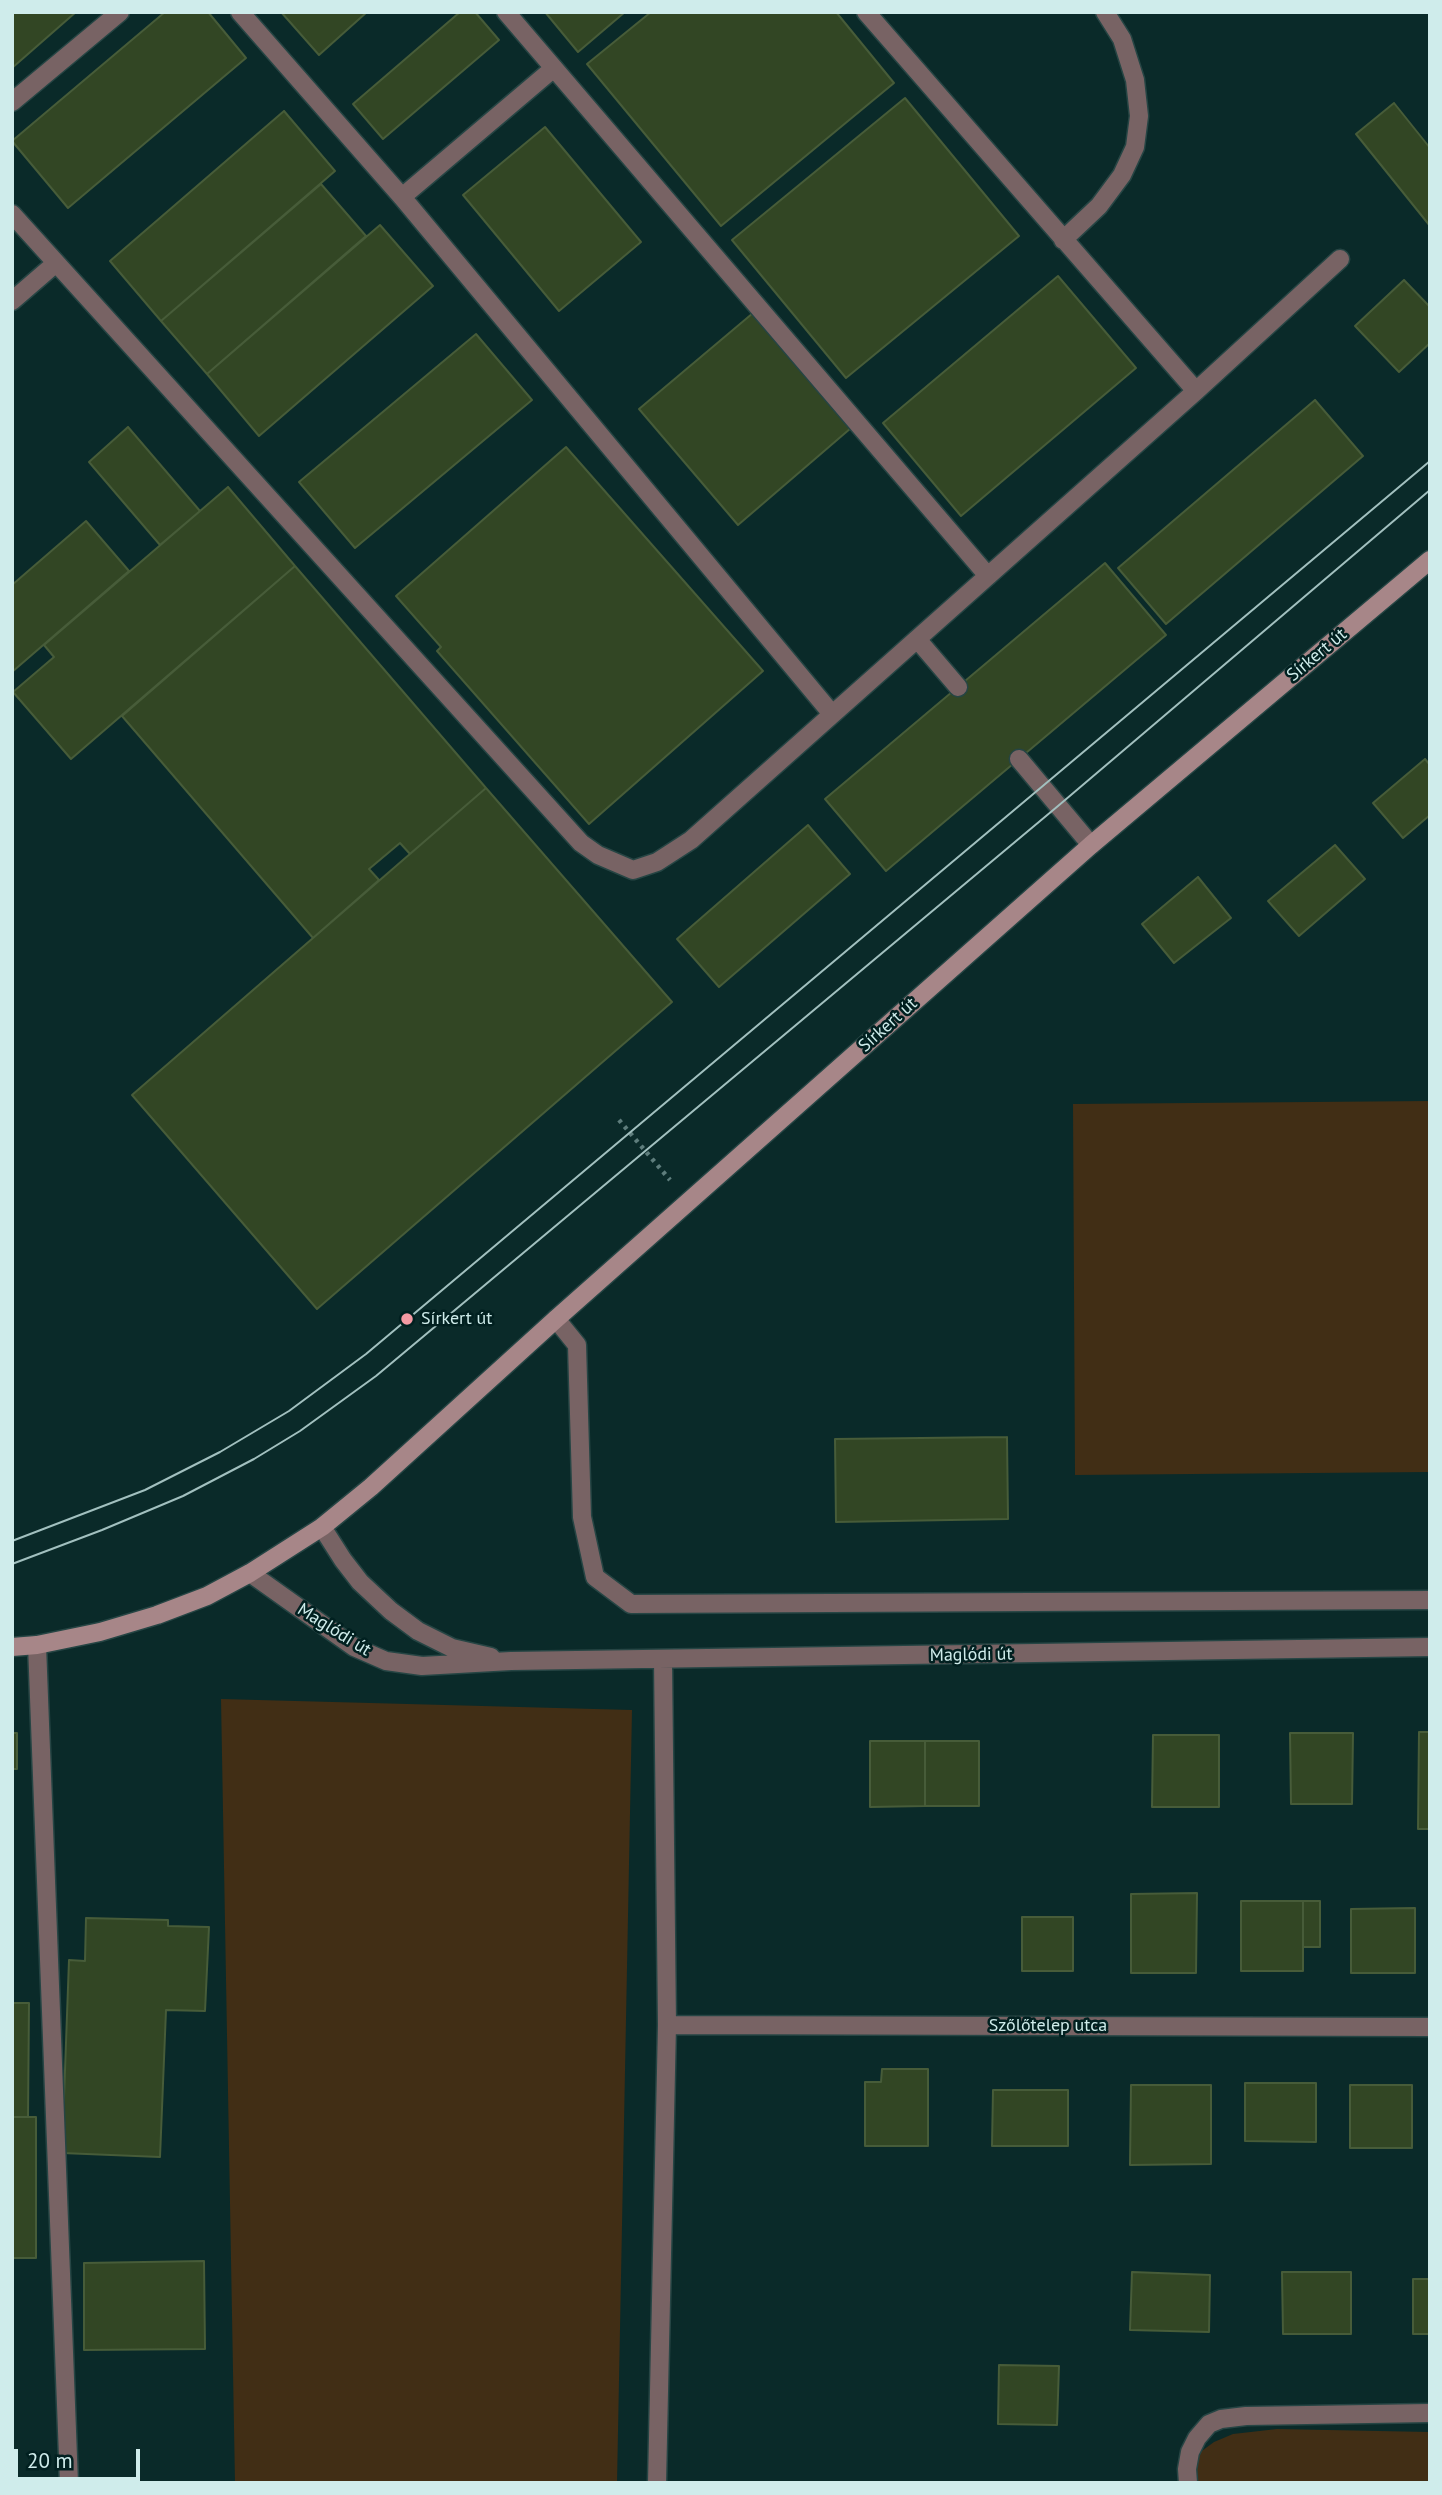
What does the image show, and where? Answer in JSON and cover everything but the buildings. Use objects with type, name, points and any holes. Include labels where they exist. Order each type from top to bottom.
[{"type":"street","points":[[12,102],[120,12]]},
{"type":"street","points":[[240,12],[401,197],[832,715]]},
{"type":"street","points":[[506,12],[988,576]]},
{"type":"street","points":[[866,12],[1196,391]]},
{"type":"street","points":[[1063,240],[1099,206],[1122,175],[1135,147],[1139,116],[1135,80],[1122,39],[1105,12]]},
{"type":"street","points":[[401,197],[554,68]]},
{"type":"street","points":[[12,214],[581,843],[598,855],[633,870],[657,862],[691,840],[1196,391],[1340,259]]},
{"type":"street","points":[[12,300],[56,263]]},
{"type":"street","name":"Sírkert út","points":[[322,1527],[372,1487],[556,1319],[1091,845],[1430,560]]},
{"type":"street","points":[[917,639],[958,687]]},
{"type":"street","points":[[1019,758],[1091,845]]},
{"type":"street","points":[[556,1319],[577,1345],[582,1517],[595,1577],[631,1604],[1430,1600]]},
{"type":"street","points":[[12,1647],[37,1645],[100,1632],[207,1596],[250,1573],[322,1527]]},
{"type":"street","name":"Maglódi út","points":[[322,1527],[360,1582],[391,1611],[418,1631],[452,1648],[512,1661]]},
{"type":"street","name":"Maglódi út","points":[[250,1573],[354,1647],[386,1661],[422,1666],[512,1661],[663,1661],[1430,1647]]},
{"type":"street","points":[[37,1645],[69,2483]]},
{"type":"street","points":[[657,2483],[667,2025],[663,1661]]},
{"type":"street","name":"Szőlőtelep utca","points":[[667,2025],[1430,2027]]},
{"type":"street","points":[[1188,2483],[1189,2452],[1209,2424],[1221,2419],[1246,2416],[1430,2413]]},
{"type":"path","points":[[620,1120],[689,1202]]},
{"type":"shaded area","points":[[1430,1101],[1430,1472],[1075,1475],[1073,1104]]},
{"type":"shaded area","points":[[221,1699],[632,1710],[617,2483],[235,2483]]},
{"type":"shaded area","points":[[1277,2429],[1430,2432],[1430,2483],[1194,2483],[1194,2469],[1199,2453],[1214,2442],[1233,2434]]},
{"type":"tram line","points":[[12,1541],[145,1490],[220,1452],[289,1411],[366,1354],[1430,461]]},
{"type":"tram line","points":[[12,1564],[183,1496],[254,1459],[300,1431],[376,1376],[1058,806],[1430,490]]},
{"type":"place","name":"Sírkert út","points":[[407,1319]]}]
